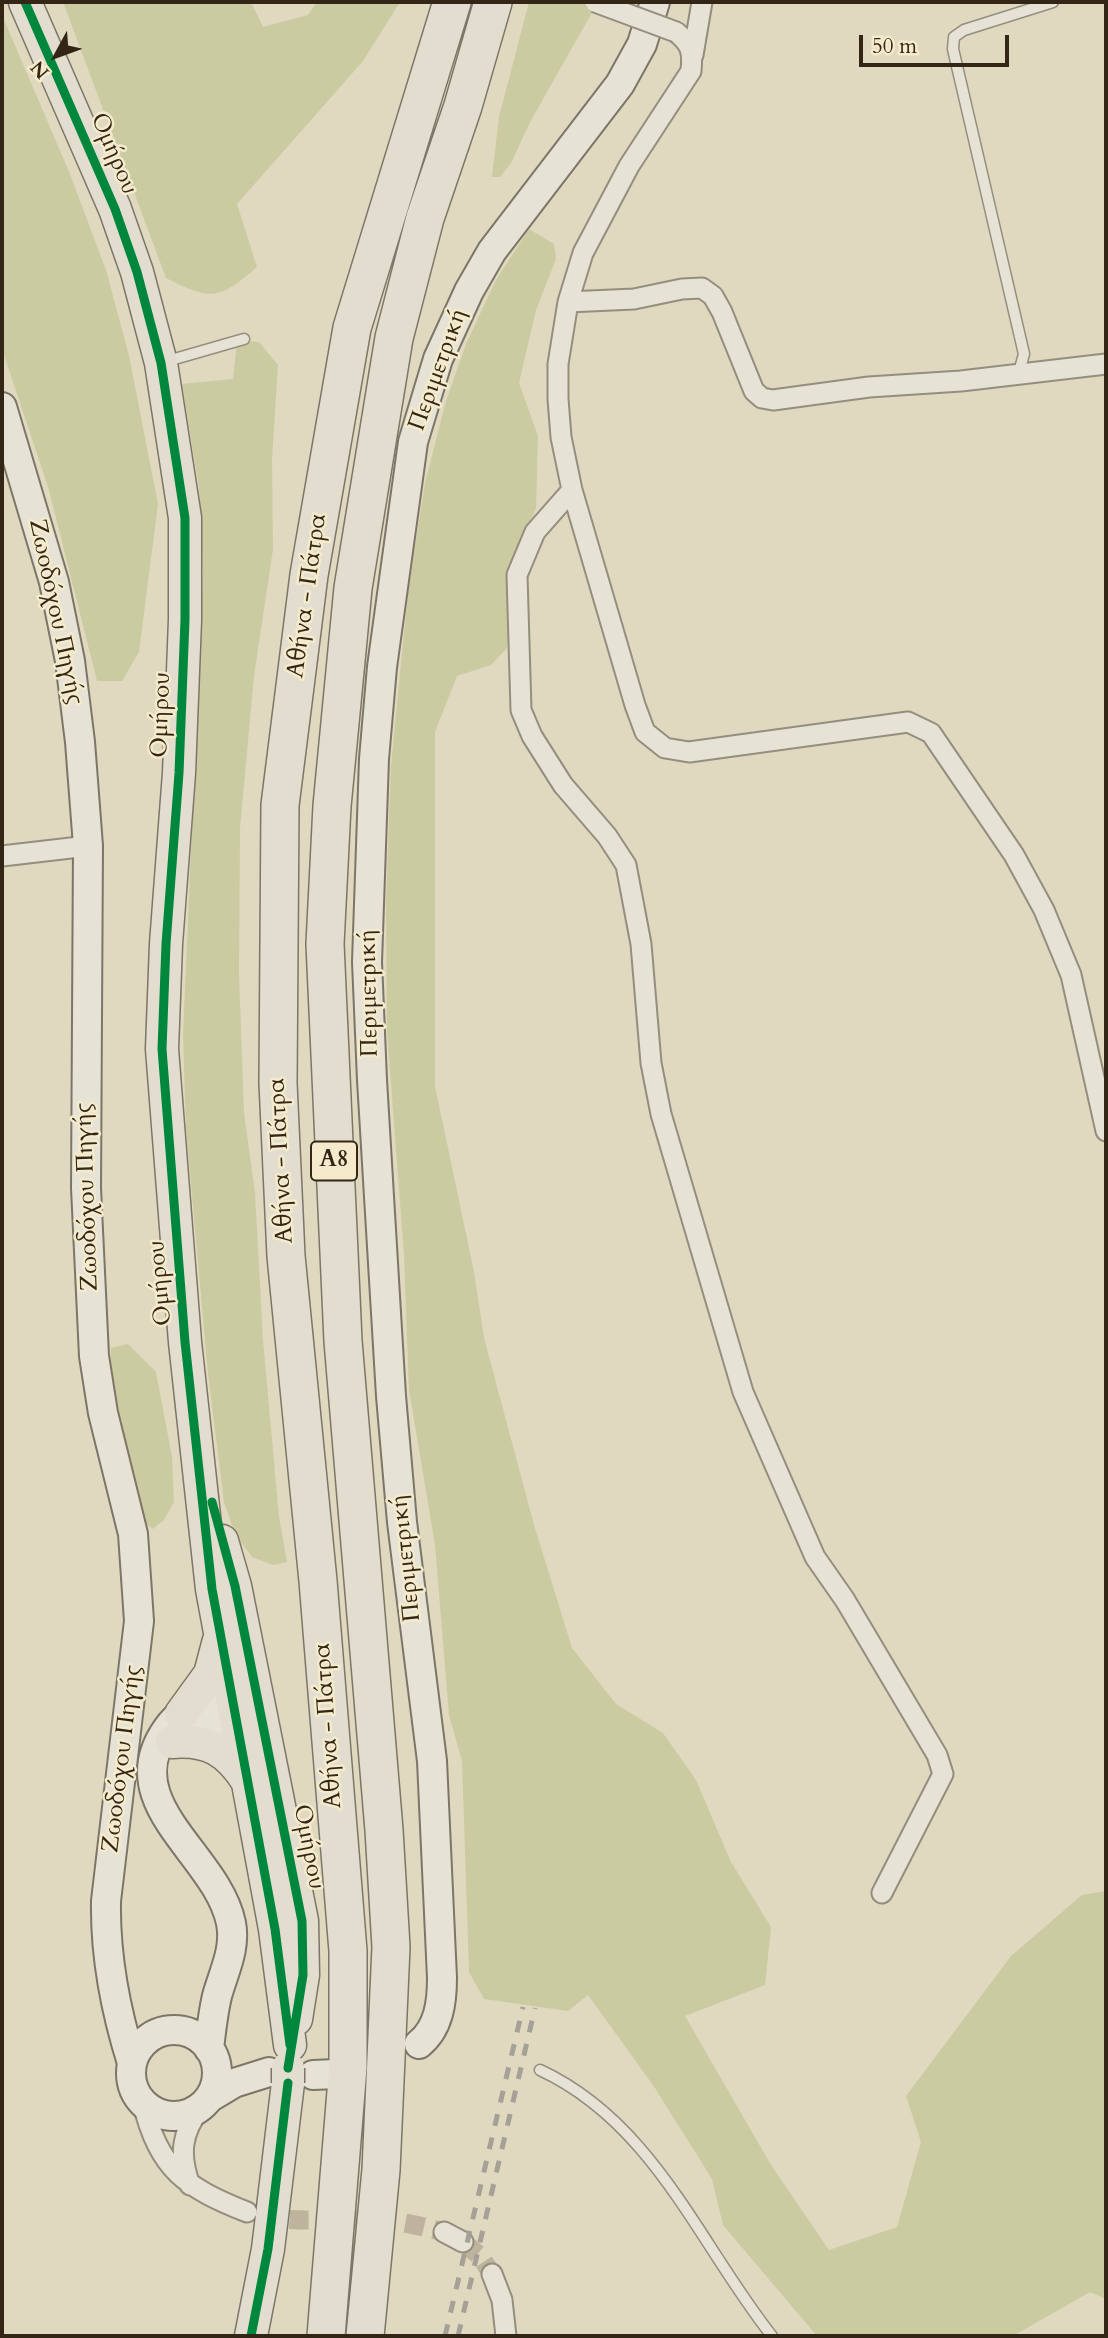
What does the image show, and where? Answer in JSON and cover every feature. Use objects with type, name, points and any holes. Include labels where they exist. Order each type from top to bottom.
[{"type":"highway","name":"Αθήνα - Πάτρα","points":[[326,2336],[348,2067],[348,1951],[318,1581],[286,1256],[278,1083],[280,805],[309,575],[352,328],[452,2]]},
{"type":"highway","name":"Αθήνα - Πάτρα","points":[[365,2336],[381,2170],[391,1947],[383,1816],[343,1341],[326,944],[332,806],[353,588],[394,338],[425,218],[463,106],[492,2]]},
{"type":"main road","name":"Ομήρου","points":[[25,2],[115,209],[137,272],[160,363],[185,518],[179,759],[166,944],[162,1049],[185,1342],[212,1589],[220,1632],[247,1711],[303,1934],[300,1999],[303,2069],[251,2336]]},
{"type":"main road","name":"Περιμετρική","points":[[419,2044],[427,2038],[440,2010],[443,1978],[432,1761],[392,1410],[372,1080],[367,962],[374,759],[382,667],[413,442],[438,359],[464,302],[492,251],[620,84],[642,44],[656,2]]},
{"type":"main road","name":"Ζωοδόχου Πηγής","points":[[2,407],[37,518],[70,660],[88,846],[86,1188],[94,1356],[103,1413],[133,1534],[138,1578],[138,1634],[106,1901],[105,1939],[114,1991],[132,2063]]},
{"type":"main road","name":"Ομήρου","points":[[199,1455],[235,1586],[247,1711],[249,1784],[303,2069]]},
{"type":"main road","points":[[205,2103],[216,2080],[212,2053],[222,1979],[233,1941],[231,1922],[214,1884],[162,1810],[154,1793],[150,1774],[169,1737],[210,1674],[220,1632]]},
{"type":"main road","points":[[169,1737],[205,1702],[247,1711]]},
{"type":"main road","points":[[169,1737],[211,1745],[226,1753],[249,1784]]},
{"type":"main road","points":[[114,1991],[164,2030],[195,2035],[212,2053],[238,2069],[269,2072],[234,2084],[180,2116],[166,2116],[143,2103],[132,2084],[132,2063],[137,2050],[164,2030],[196,2012],[222,1979]]},
{"type":"street","points":[[595,2],[676,32],[689,43],[693,55]]},
{"type":"street","points":[[702,2],[691,71],[629,166],[593,229],[568,302],[558,365],[561,437],[572,490],[635,705],[645,732],[665,748],[689,752],[908,722],[931,733],[1014,855],[1059,944],[1071,975],[1106,1131]]},
{"type":"street","points":[[568,302],[635,299],[682,289],[702,288],[713,296],[722,312],[754,391],[762,398],[773,400],[1106,364]]},
{"type":"street","points":[[572,490],[535,532],[517,575],[521,710],[532,736],[563,785],[607,836],[626,865],[641,944],[650,1063],[661,1114],[743,1392],[815,1558],[845,1600],[937,1755],[943,1774],[882,1893]]},
{"type":"street","points":[[2,856],[88,846]]},
{"type":"street","points":[[143,2103],[158,2150],[172,2170],[190,2186],[247,2212]]},
{"type":"street","points":[[190,2186],[183,2165],[183,2143],[190,2122],[205,2103]]},
{"type":"street","points":[[444,2232],[463,2242]]},
{"type":"street","points":[[492,2274],[502,2300],[506,2336]]},
{"type":"lane","points":[[1019,373],[1024,354],[953,49],[954,37],[964,30],[1053,2]]},
{"type":"lane","points":[[160,363],[244,339]]},
{"type":"lane","points":[[540,2070],[558,2078],[605,2113],[642,2149],[665,2176],[744,2301],[772,2336]]},
{"type":"green space","points":[[63,2],[251,2],[263,27],[308,15],[317,2],[400,2],[363,61],[237,204],[257,267],[223,291],[205,293],[166,278]]},
{"type":"green space","points":[[529,2],[598,2],[530,122],[511,163],[500,177],[492,177],[499,117]]},
{"type":"green space","points":[[2,15],[70,174],[106,270],[129,356],[158,504],[139,652],[122,681],[97,681],[49,490],[2,349]]},
{"type":"green space","points":[[529,229],[554,244],[556,259],[536,310],[519,383],[538,436],[536,508],[516,554],[507,648],[491,665],[457,676],[435,732],[435,1086],[474,1272],[484,1338],[534,1525],[572,1648],[616,1704],[663,1733],[696,1780],[731,1862],[771,1927],[765,1985],[685,2016],[771,2165],[829,2250],[897,2227],[921,2142],[906,2096],[1011,1956],[1082,1895],[1106,1891],[1106,2299],[1090,2292],[1013,2336],[817,2336],[723,2225],[712,2179],[655,2088],[588,1995],[568,2011],[484,1999],[469,1972],[462,1761],[449,1715],[435,1545],[409,1390],[404,1255],[387,1031],[386,901],[391,766],[408,592],[425,483],[446,401],[466,344],[496,280]]},
{"type":"green space","points":[[237,341],[259,342],[278,365],[272,459],[273,549],[254,676],[240,828],[239,975],[244,1113],[255,1193],[263,1340],[279,1517],[287,1562],[273,1565],[252,1557],[235,1534],[224,1502],[208,1374],[186,1128],[183,1035],[203,572],[199,488],[182,384],[233,379]]},
{"type":"green space","points":[[128,1344],[156,1372],[172,1457],[174,1502],[164,1520],[153,1529],[142,1521],[110,1389],[111,1348]]},
{"type":"tunnel","points":[[261,2215],[299,2220],[384,2220],[444,2232]]},
{"type":"tunnel","points":[[463,2242],[480,2256],[492,2274]]},
{"type":"railway","points":[[445,2336],[523,2007]]},
{"type":"railway","points":[[458,2336],[535,2008]]},
{"type":"cycle path","points":[[25,2],[115,209],[137,272],[161,363],[185,518],[185,620],[179,773],[166,944],[162,1049],[185,1342],[212,1589],[275,1929],[290,2045]]},
{"type":"cycle path","points":[[212,1502],[235,1586],[302,1921],[303,1975],[288,2068]]},
{"type":"cycle path","points":[[251,2336],[268,2249],[288,2083]]}]
